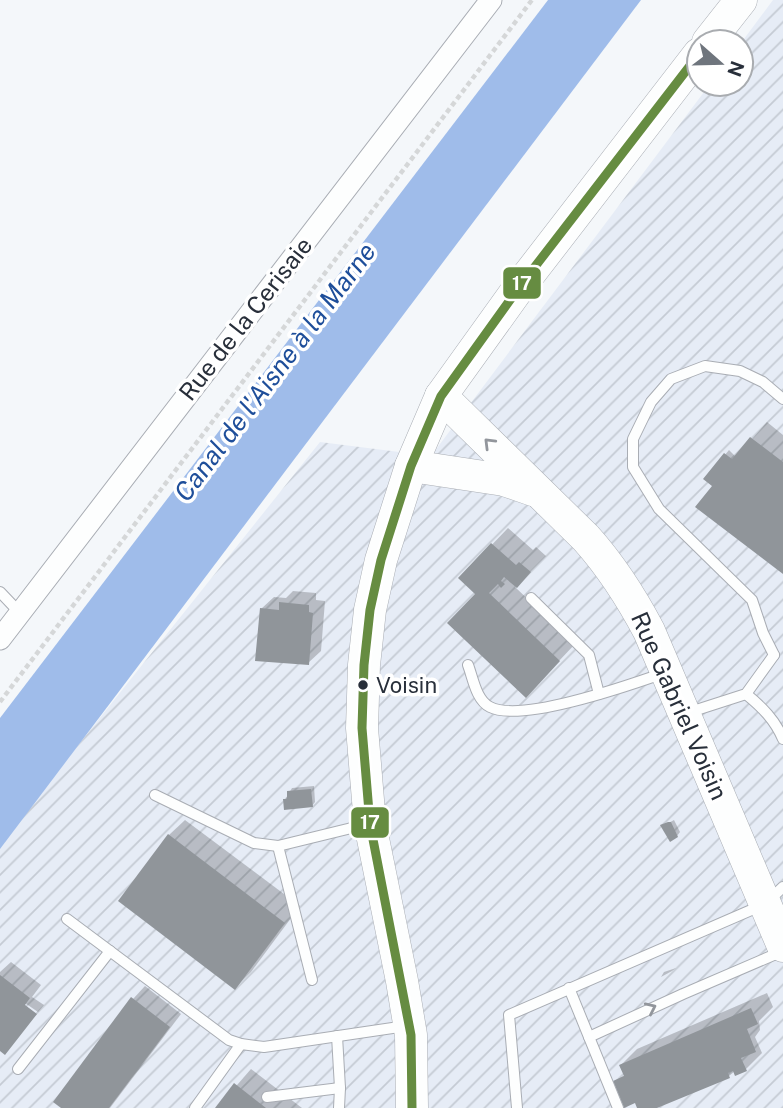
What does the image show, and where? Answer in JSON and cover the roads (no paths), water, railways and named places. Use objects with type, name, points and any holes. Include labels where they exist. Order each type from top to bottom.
[{"type":"street","name":"Rue de la Cerisaie","points":[[0,639],[491,0]]},
{"type":"street","points":[[719,28],[741,0]]},
{"type":"street","points":[[412,1108],[409,1025],[370,824],[362,728],[364,666],[370,610],[381,560],[411,466],[441,397],[520,286],[685,72]]},
{"type":"street","name":"Rue Gabriel Voisin","points":[[441,397],[586,538],[618,576],[649,631],[684,713],[774,895],[783,949]]},
{"type":"street","name":"Rue Gabriel Voisin","points":[[411,466],[504,480],[536,491]]},
{"type":"lane","points":[[684,713],[746,694],[778,656],[763,633],[752,600],[659,509],[633,467],[633,439],[650,402],[671,379],[705,366],[740,371],[762,382],[783,399]]},
{"type":"lane","points":[[0,592],[20,613]]},
{"type":"lane","points":[[531,598],[589,655],[599,694]]},
{"type":"lane","points":[[468,664],[481,700],[489,707],[506,712],[557,705],[667,672]]},
{"type":"lane","points":[[746,694],[764,708],[779,728],[783,739]]},
{"type":"lane","points":[[155,795],[254,843],[278,846],[370,824]]},
{"type":"lane","points":[[278,846],[312,980]]},
{"type":"lane","points":[[520,1106],[509,1015],[774,895]]},
{"type":"lane","points":[[67,919],[229,1040],[241,1044],[264,1047],[409,1025]]},
{"type":"lane","points":[[589,1037],[783,949]]},
{"type":"lane","points":[[18,1069],[110,951]]},
{"type":"lane","points":[[569,988],[618,1108]]},
{"type":"lane","points":[[337,1036],[341,1088],[339,1108]]},
{"type":"lane","points":[[195,1108],[241,1044]]},
{"type":"lane","points":[[267,1097],[341,1088]]},
{"type":"water","name":"Canal de l'Aisne à la Marne","points":[[548,0],[641,0],[0,849],[0,718]]},
{"type":"place","name":"Voisin","points":[[363,685]]}]
